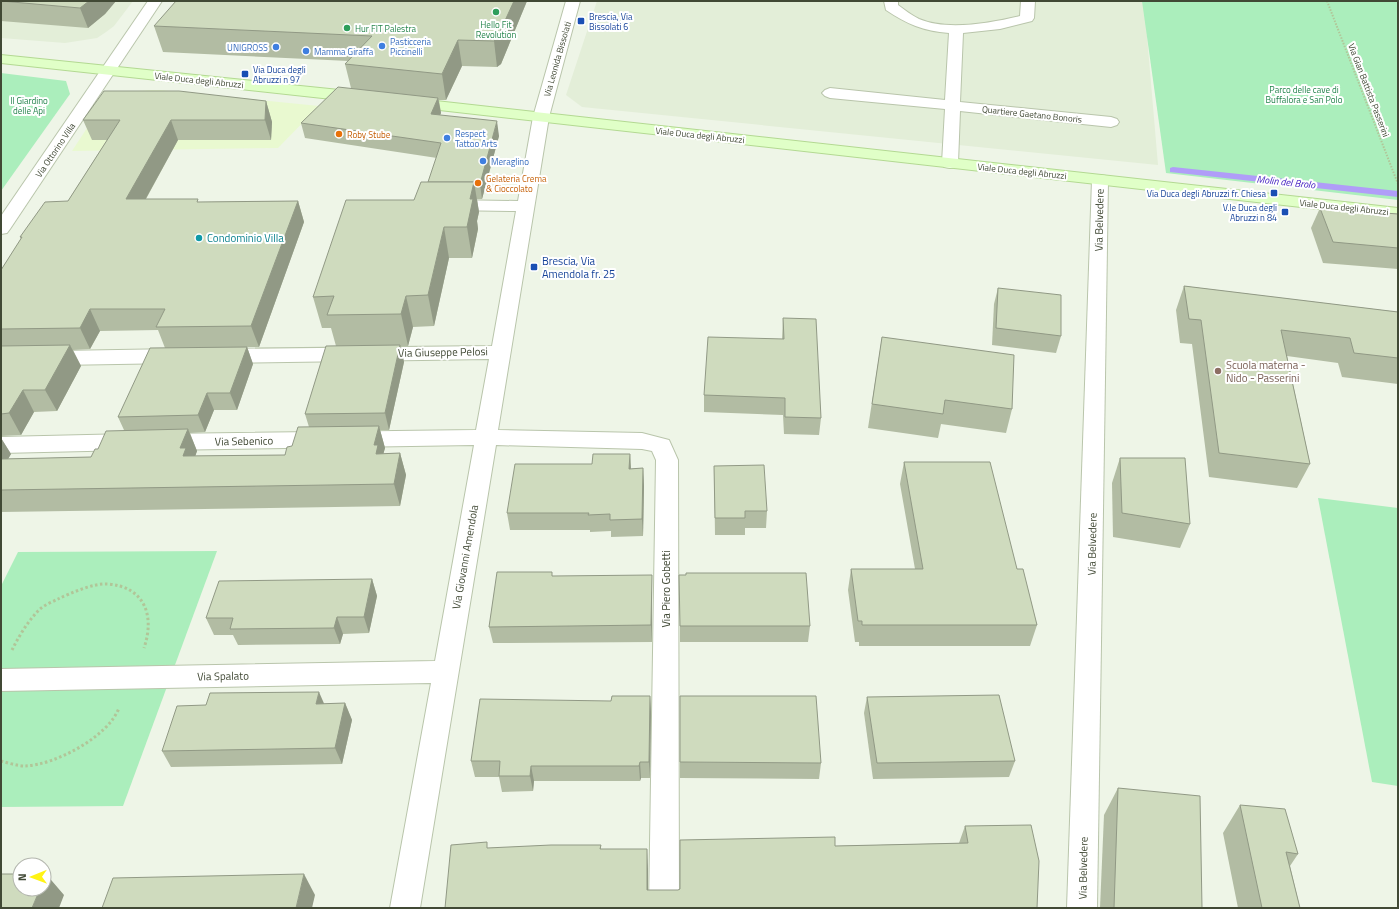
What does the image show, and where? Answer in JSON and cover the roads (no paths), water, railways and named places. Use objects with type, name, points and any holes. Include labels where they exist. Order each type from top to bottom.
[{"type":"main road","name":"Viale Duca degli Abruzzi","points":[[1,59],[370,99]]},
{"type":"main road","name":"Viale Duca degli Abruzzi","points":[[393,101],[1398,213]]},
{"type":"street","name":"Via Ottorino Villa","points":[[1,229],[85,107],[107,70],[155,1]]},
{"type":"street","name":"Via Leonida Bissolati","points":[[541,117],[574,1]]},
{"type":"street","points":[[891,1],[891,7],[916,23],[956,29],[994,27],[1027,18],[1028,1]]},
{"type":"street","points":[[950,163],[956,29]]},
{"type":"street","name":"Quartiere Gaetano Bonoris","points":[[830,93],[1111,122]]},
{"type":"street","name":"Via Giovanni Amendola","points":[[405,908],[541,117]]},
{"type":"street","name":"Via Belvedere","points":[[1082,908],[1100,180]]},
{"type":"street","points":[[435,205],[526,206]]},
{"type":"street","name":"Via Giuseppe Pelosi","points":[[1,359],[501,352]]},
{"type":"street","name":"Via Sebenico","points":[[1,444],[487,437]]},
{"type":"street","name":"Via Piero Gobetti","points":[[487,437],[642,441],[661,445],[667,460],[664,908]]},
{"type":"street","name":"Via Spalato","points":[[1,680],[445,672]]},
{"type":"waterway","name":"Molin del Brolo","points":[[1173,170],[1398,194]]},
{"type":"place","name":"Hello Fit Revolution","points":[[496,12]]},
{"type":"place","name":"Brescia, Via Bissolati 6","points":[[581,21]]},
{"type":"place","name":"Hur FIT Palestra","points":[[347,28]]},
{"type":"place","name":"Pasticceria Piccinelli","points":[[382,46]]},
{"type":"place","name":"UNIGROSS","points":[[276,47]]},
{"type":"place","name":"Mamma Giraffa","points":[[306,51]]},
{"type":"place","name":"Via Duca degli Abruzzi n 97","points":[[245,74]]},
{"type":"place","name":"Roby Stube","points":[[339,134]]},
{"type":"place","name":"Respect Tattoo Arts","points":[[447,138]]},
{"type":"place","name":"Meraglino","points":[[483,161]]},
{"type":"place","name":"Gelateria Crema & Cioccolato","points":[[478,183]]},
{"type":"place","name":"Via Duca degli Abruzzi fr. Chiesa","points":[[1274,193]]},
{"type":"place","name":"V.le Duca degli Abruzzi n 84","points":[[1285,212]]},
{"type":"place","name":"Condominio Villa","points":[[199,238]]},
{"type":"place","name":"Brescia, Via Amendola fr. 25","points":[[534,267]]},
{"type":"place","name":"Scuola materna - Nido - Passerini","points":[[1218,371]]},
{"type":"park label","name":"Parco delle cave di Buffalora e San Polo","points":[[1304,94]]},
{"type":"park label","name":"Il Giardino delle Api","points":[[29,106]]}]
